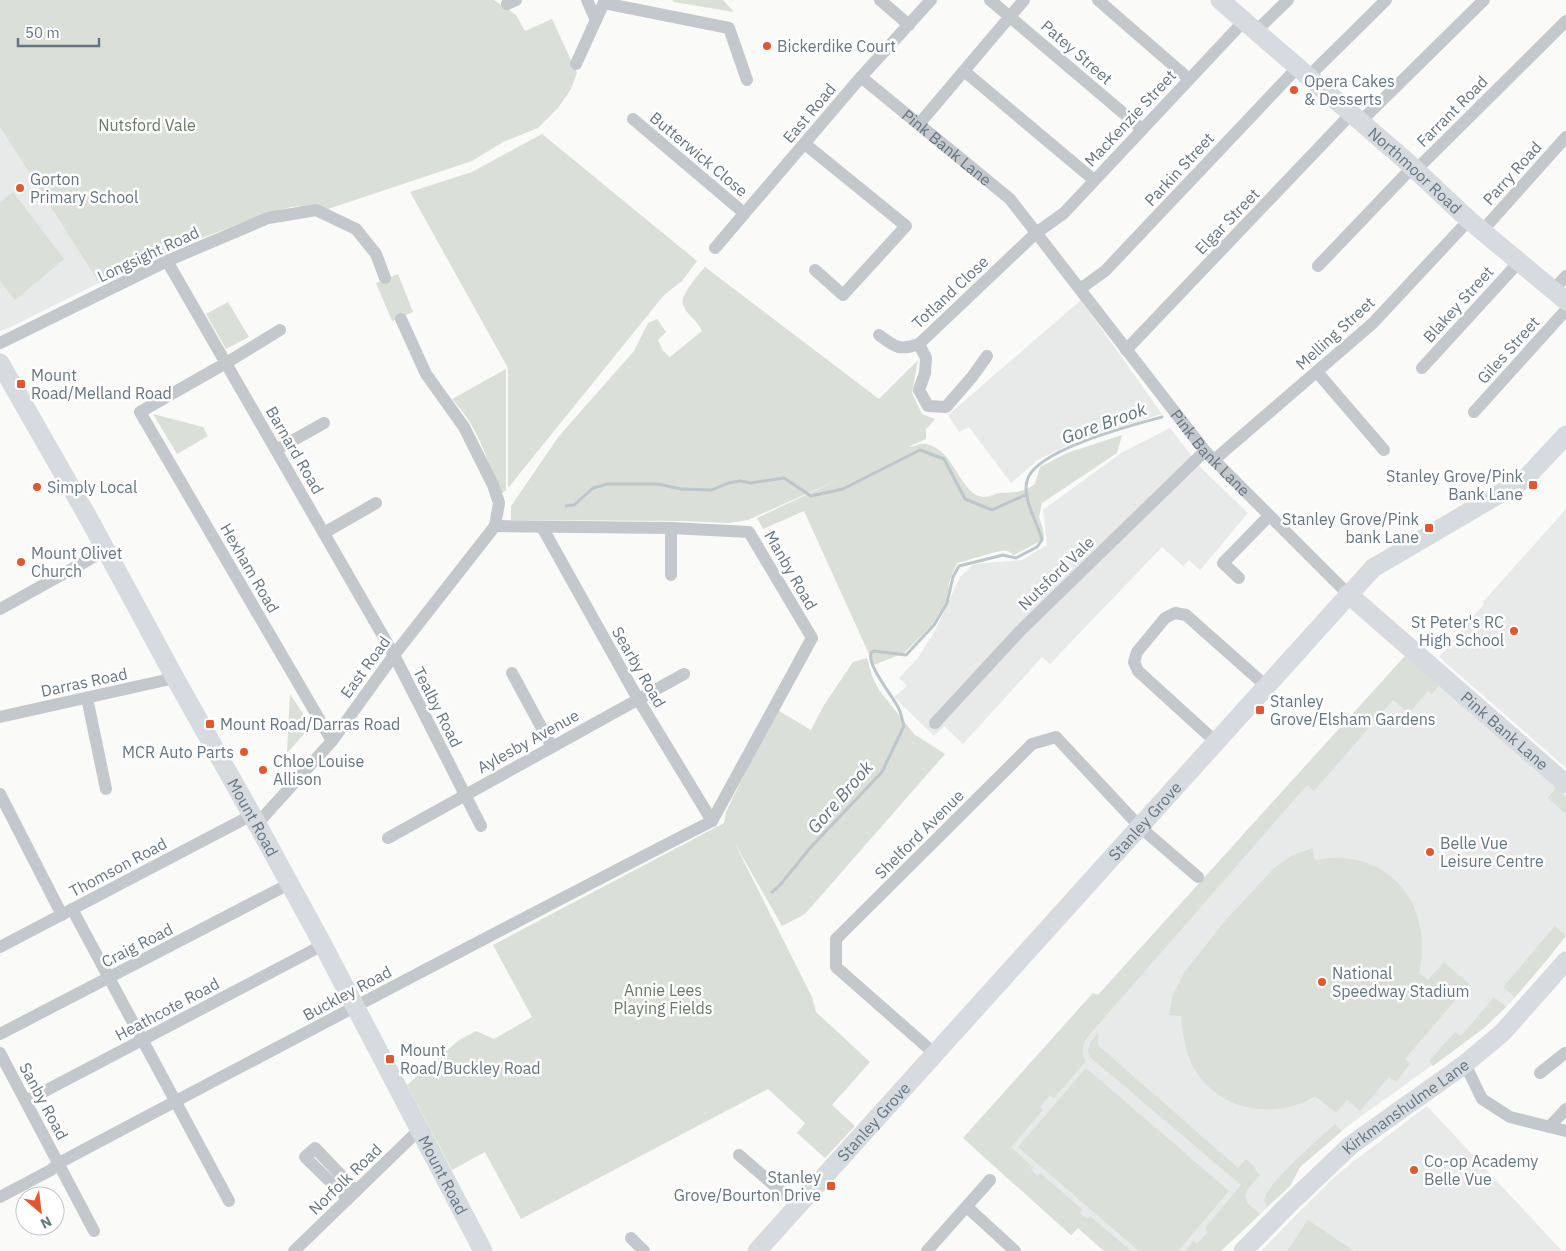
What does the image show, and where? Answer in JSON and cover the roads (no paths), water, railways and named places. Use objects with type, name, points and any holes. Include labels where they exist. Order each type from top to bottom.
[{"type":"street","points":[[587,0],[596,20]]},
{"type":"street","points":[[880,0],[909,25]]},
{"type":"street","name":"East Road","points":[[715,248],[861,77],[931,0]]},
{"type":"street","name":"Patey Street","points":[[990,0],[1142,129]]},
{"type":"street","points":[[919,124],[1024,0]]},
{"type":"street","points":[[1098,0],[1189,79]]},
{"type":"street","name":"Northmoor Road","points":[[1220,0],[1414,169],[1475,225],[1560,296]]},
{"type":"street","name":"MacKenzie Street","points":[[1036,233],[1064,213],[1189,79],[1250,26],[1288,0]]},
{"type":"street","name":"Parkin Street","points":[[1080,289],[1105,271],[1303,72],[1386,0]]},
{"type":"street","name":"Elgar Street","points":[[1126,350],[1355,118],[1484,0]]},
{"type":"street","points":[[576,64],[605,2],[729,28],[747,80]]},
{"type":"street","name":"Farrant Road","points":[[1318,266],[1405,176],[1421,164],[1566,21]]},
{"type":"street","points":[[964,71],[1094,180]]},
{"type":"street","name":"Pink Bank Lane","points":[[861,77],[1010,199],[1209,456],[1348,594],[1566,784]]},
{"type":"street","name":"Butterwick Close","points":[[633,119],[744,213]]},
{"type":"street","name":"Parry Road","points":[[1475,225],[1566,137]]},
{"type":"street","points":[[805,144],[906,226],[842,295],[815,270]]},
{"type":"street","name":"Longsight Road","points":[[0,343],[167,261],[268,218],[316,210],[356,229],[376,254],[385,278]]},
{"type":"street","name":"Melling Street","points":[[1209,456],[1317,372],[1373,323],[1475,225]]},
{"type":"street","name":"Totland Close","points":[[879,335],[895,346],[906,349],[919,344],[1036,233]]},
{"type":"street","name":"Barnard Road","points":[[167,261],[394,655]]},
{"type":"street","name":"Blakey Street","points":[[1422,368],[1519,262]]},
{"type":"street","points":[[1560,296],[1566,276]]},
{"type":"street","name":"Giles Street","points":[[1474,412],[1566,310]]},
{"type":"street","points":[[401,319],[426,374],[464,427],[494,485],[499,503],[495,526]]},
{"type":"street","points":[[226,363],[280,330]]},
{"type":"street","points":[[919,344],[926,358],[925,373],[919,390],[928,406],[946,407],[988,356]]},
{"type":"street","name":"Mount Road","points":[[0,363],[106,550],[290,884],[483,1251]]},
{"type":"street","name":"Hexham Road","points":[[226,363],[140,412],[332,741]]},
{"type":"street","points":[[1317,372],[1384,450]]},
{"type":"street","points":[[276,450],[324,423]]},
{"type":"street","name":"Stanley Grove","points":[[757,1251],[1348,594],[1374,568],[1525,479],[1566,435]]},
{"type":"street","name":"Nutsford Vale","points":[[935,724],[1020,631],[1209,456]]},
{"type":"street","points":[[324,533],[376,503]]},
{"type":"street","points":[[1239,578],[1223,563],[1269,516]]},
{"type":"street","name":"East Road","points":[[254,819],[332,741],[394,655],[495,526]]},
{"type":"street","name":"Manby Road","points":[[495,526],[671,528],[750,532],[812,638],[712,821]]},
{"type":"street","name":"Searby Road","points":[[542,527],[638,699],[712,821]]},
{"type":"street","points":[[671,528],[672,575]]},
{"type":"street","points":[[0,608],[106,550]]},
{"type":"street","points":[[1216,742],[1138,671],[1134,662],[1137,652],[1165,618],[1175,613],[1186,615],[1266,686]]},
{"type":"street","name":"Tealby Road","points":[[394,655],[481,826]]},
{"type":"street","points":[[512,673],[552,747]]},
{"type":"street","name":"Aylesby Avenue","points":[[388,838],[684,674]]},
{"type":"street","name":"Darras Road","points":[[0,717],[175,678]]},
{"type":"street","points":[[87,698],[106,789]]},
{"type":"street","name":"Shelford Avenue","points":[[935,1054],[836,967],[836,939],[1032,744],[1056,737],[1140,827]]},
{"type":"street","points":[[0,794],[67,912],[109,977],[229,1201]]},
{"type":"street","name":"Thomson Road","points":[[0,948],[67,912],[254,819]]},
{"type":"street","name":"Buckley Road","points":[[0,1197],[51,1170],[59,1163],[712,821]]},
{"type":"street","points":[[1140,827],[1198,877]]},
{"type":"street","name":"Craig Road","points":[[0,1034],[290,884]]},
{"type":"street","name":"Heathcote Road","points":[[26,1101],[322,945]]},
{"type":"street","name":"Kirkmanshulme Lane","points":[[1243,1251],[1351,1145],[1465,1064],[1503,1032],[1565,965]]},
{"type":"street","name":"Sanby Road","points":[[0,1054],[4,1070],[26,1101],[94,1231]]},
{"type":"street","points":[[1540,1073],[1566,1054]]},
{"type":"street","points":[[1465,1064],[1482,1099],[1510,1116],[1566,1132]]},
{"type":"street","points":[[1549,1127],[1566,1109]]},
{"type":"street","name":"Norfolk Road","points":[[294,1251],[419,1130]]},
{"type":"street","points":[[739,1155],[798,1206]]},
{"type":"street","points":[[927,1251],[990,1180]]},
{"type":"street","points":[[966,1207],[1015,1251]]},
{"type":"street","points":[[631,1238],[644,1251]]},
{"type":"waterway","name":"Gore Brook","points":[[772,892],[810,848],[882,772],[904,726],[899,709],[880,680],[873,665],[871,653],[874,651],[906,655],[934,625],[947,603],[953,577],[959,566],[1003,555],[1016,558],[1037,547],[1042,540],[1028,503],[1026,488],[1027,481],[1034,470],[1047,459],[1086,440],[1162,417]]},
{"type":"waterway","points":[[566,506],[574,505],[593,488],[607,484],[658,484],[681,489],[712,490],[728,483],[740,481],[751,483],[784,478],[811,496],[843,489],[920,450],[944,459],[965,499],[992,510],[1027,494]]},
{"type":"place","name":"Bickerdike Court","points":[[767,46]]},
{"type":"place","name":"Opera Cakes & Desserts","points":[[1294,90]]},
{"type":"place","name":"Gorton Primary School","points":[[20,188]]},
{"type":"place","name":"Mount Road/Melland Road","points":[[21,384]]},
{"type":"place","name":"Stanley Grove/Pink Bank Lane","points":[[1533,485]]},
{"type":"place","name":"Simply Local","points":[[37,487]]},
{"type":"place","name":"Stanley Grove/Pink bank Lane","points":[[1429,528]]},
{"type":"place","name":"Mount Olivet Church","points":[[21,562]]},
{"type":"place","name":"St Peter's RC High School","points":[[1514,631]]},
{"type":"place","name":"Stanley Grove/Elsham Gardens","points":[[1260,710]]},
{"type":"place","name":"Mount Road/Darras Road","points":[[210,724]]},
{"type":"place","name":"MCR Auto Parts","points":[[244,752]]},
{"type":"place","name":"Chloe Louise Allison","points":[[263,770]]},
{"type":"place","name":"Belle Vue Leisure Centre","points":[[1430,852]]},
{"type":"place","name":"National Speedway Stadium","points":[[1322,982]]},
{"type":"place","name":"Mount Road/Buckley Road","points":[[390,1059]]},
{"type":"place","name":"Co-op Academy Belle Vue","points":[[1414,1170]]},
{"type":"place","name":"Stanley Grove/Bourton Drive","points":[[831,1186]]},
{"type":"park label","name":"Annie Lees Playing Fields","points":[[663,999]]}]
